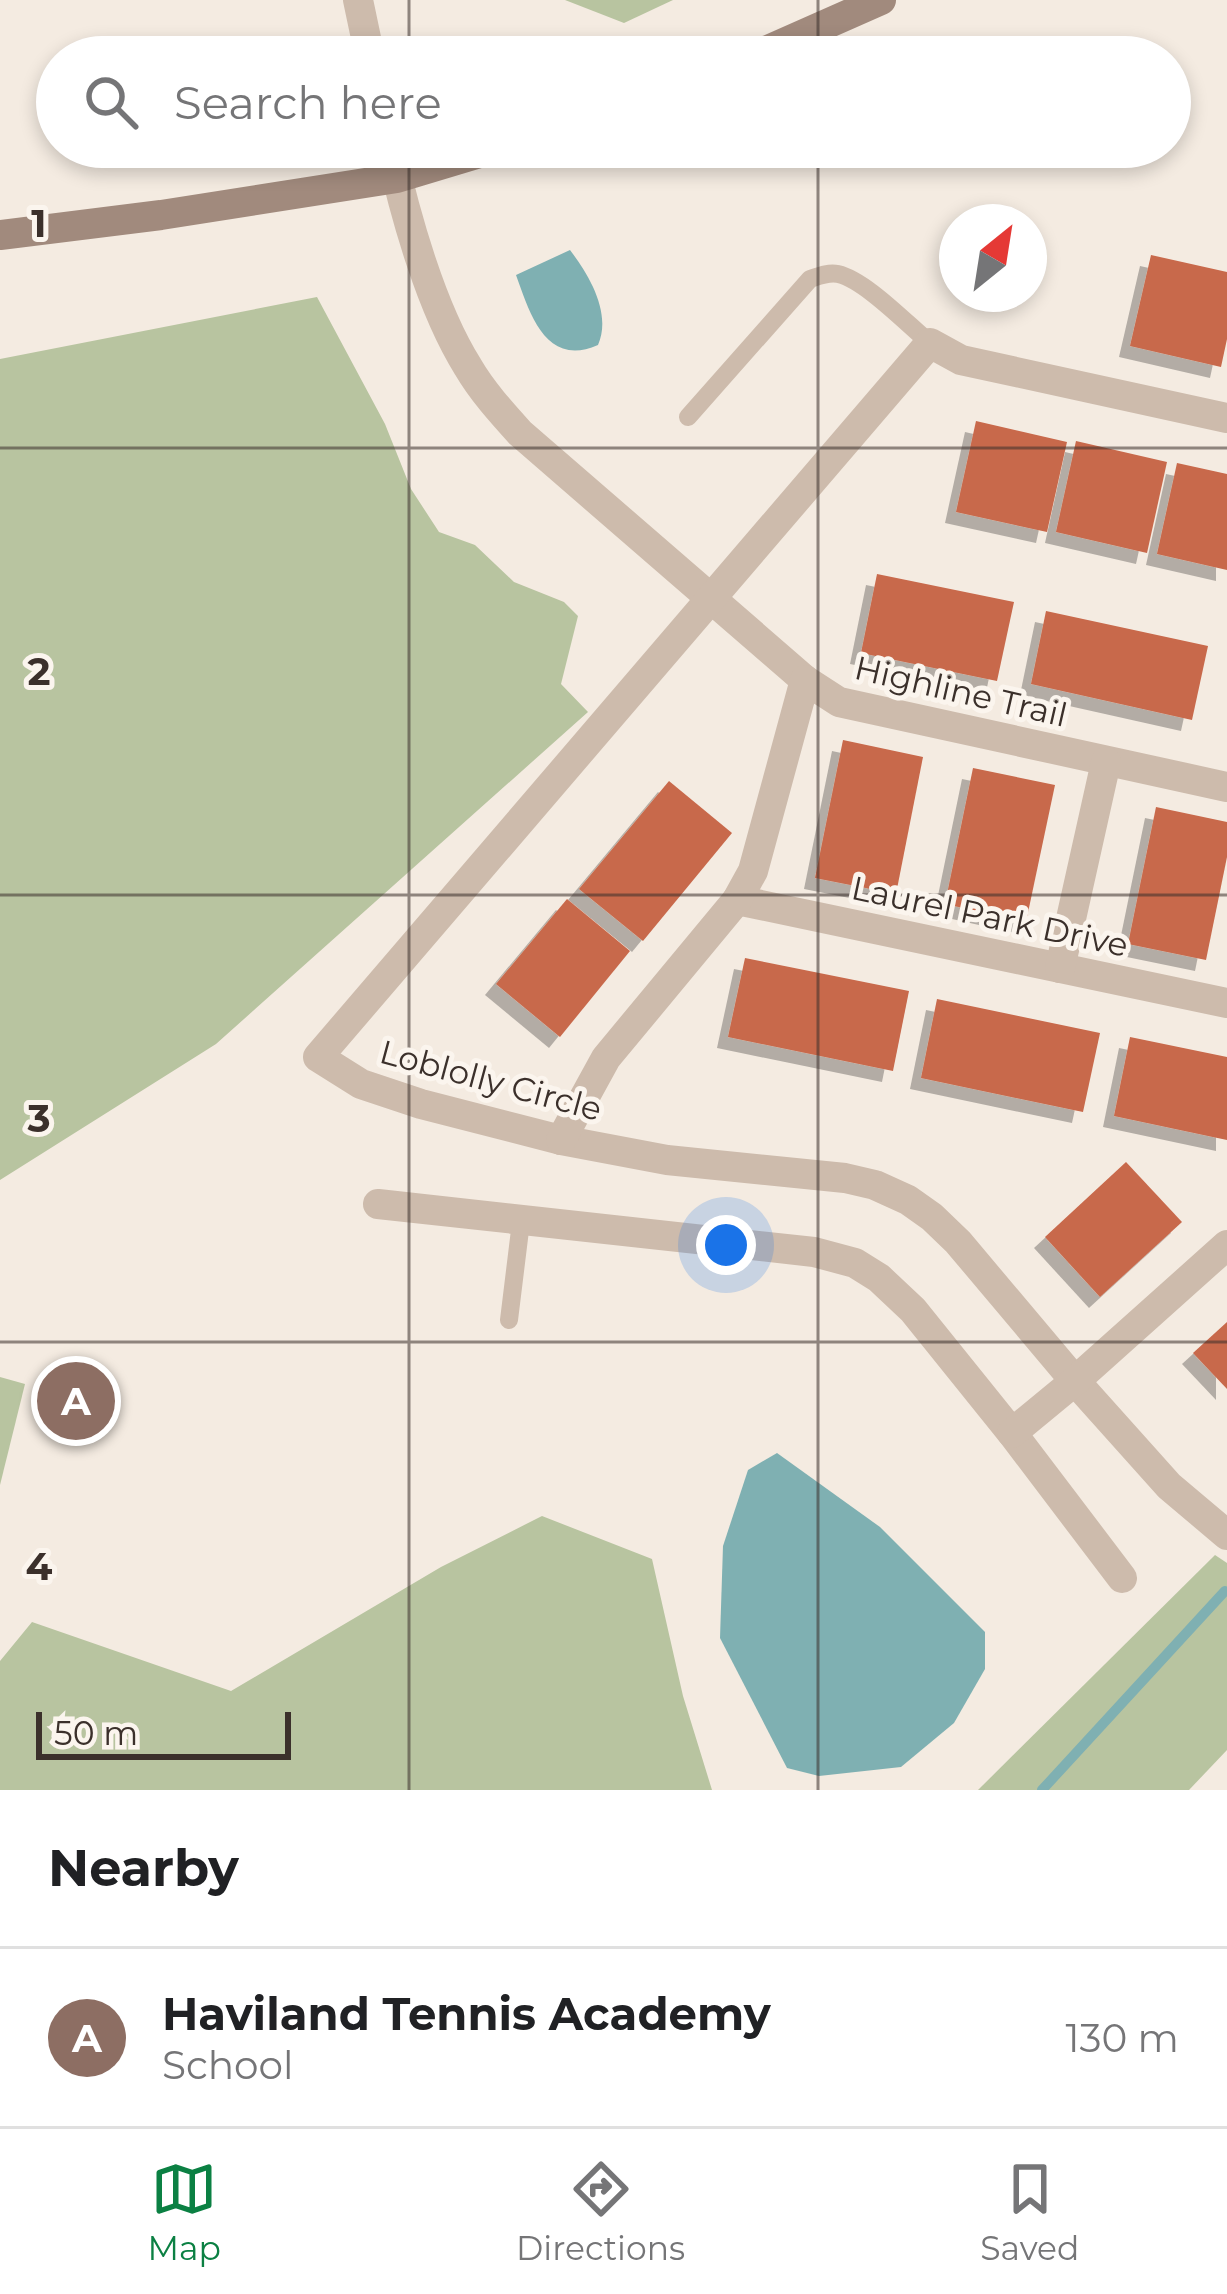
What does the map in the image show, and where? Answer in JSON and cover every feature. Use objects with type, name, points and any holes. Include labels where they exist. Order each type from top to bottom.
[{"type":"street","points":[[358,0],[366,36]]},
{"type":"street","points":[[800,36],[881,0]]},
{"type":"street","name":"Highline Trail","points":[[395,168],[443,319],[487,396],[520,433],[805,680],[838,702],[1227,787]]},
{"type":"street","points":[[0,236],[397,178],[430,168]]},
{"type":"street","points":[[930,343],[961,360],[1227,418]]},
{"type":"street","name":"Loblolly Circle","points":[[930,343],[317,1057],[361,1084],[561,1140],[668,1160],[845,1178],[908,1200],[958,1242],[1169,1486],[1227,1535]]},
{"type":"street","points":[[561,1140],[606,1058],[737,900],[752,871],[805,680]]},
{"type":"street","points":[[1060,968],[1106,762]]},
{"type":"street","name":"Laurel Park Drive","points":[[737,900],[1227,1003]]},
{"type":"street","points":[[378,1204],[814,1252],[855,1263],[913,1310],[1122,1578]]},
{"type":"street","points":[[1012,1433],[1227,1245]]},
{"type":"lane","points":[[688,417],[810,279],[832,272],[873,294],[930,343]]},
{"type":"lane","points":[[509,1320],[521,1222]]},
{"type":"green space","points":[[565,0],[673,0],[624,23]]},
{"type":"green space","points":[[317,297],[385,424],[411,489],[439,532],[475,545],[514,582],[564,602],[578,616],[561,684],[588,712],[216,1044],[0,1180],[0,359]]},
{"type":"green space","points":[[0,1377],[25,1384],[0,1485]]},
{"type":"green space","points":[[542,1516],[652,1559],[683,1696],[712,1790],[0,1790],[0,1661],[32,1622],[231,1691],[441,1567]]},
{"type":"green space","points":[[1215,1555],[1227,1563],[1227,1750],[1189,1790],[978,1790]]},
{"type":"water","points":[[570,250],[591,283],[602,320],[598,345],[580,350],[565,349],[543,333],[516,275]]},
{"type":"water","points":[[777,1453],[880,1527],[985,1632],[985,1669],[954,1723],[901,1767],[819,1776],[787,1768],[720,1638],[723,1546],[748,1470]]},
{"type":"building","points":[[1151,255],[1227,272],[1227,339],[1221,367],[1130,346]]},
{"type":"building","points":[[976,421],[1067,442],[1047,532],[956,512]]},
{"type":"building","points":[[1076,441],[1167,462],[1147,553],[1056,532]]},
{"type":"building","points":[[1177,463],[1227,474],[1227,570],[1157,554]]},
{"type":"building","points":[[877,574],[1014,602],[997,681],[861,653]]},
{"type":"building","points":[[1046,611],[1208,646],[1192,720],[1031,684]]},
{"type":"building","points":[[843,740],[923,757],[896,894],[815,878]]},
{"type":"building","points":[[973,768],[1055,785],[1026,922],[945,904]]},
{"type":"building","points":[[669,781],[732,833],[643,941],[579,889]]},
{"type":"building","points":[[1156,807],[1227,822],[1227,857],[1206,960],[1128,944]]},
{"type":"building","points":[[567,899],[630,951],[560,1037],[496,984]]},
{"type":"building","points":[[745,958],[909,991],[893,1071],[728,1037]]},
{"type":"building","points":[[937,999],[1100,1033],[1083,1112],[921,1078]]},
{"type":"building","points":[[1130,1037],[1227,1057],[1227,1140],[1114,1116]]},
{"type":"building","points":[[1126,1162],[1182,1222],[1100,1297],[1045,1237]]},
{"type":"building","points":[[1227,1322],[1227,1389],[1193,1353]]},
{"type":"waterway","points":[[1042,1790],[1225,1591]]},
{"type":"place","name":"Haviland Tennis Academy","points":[[76,1401]]}]
